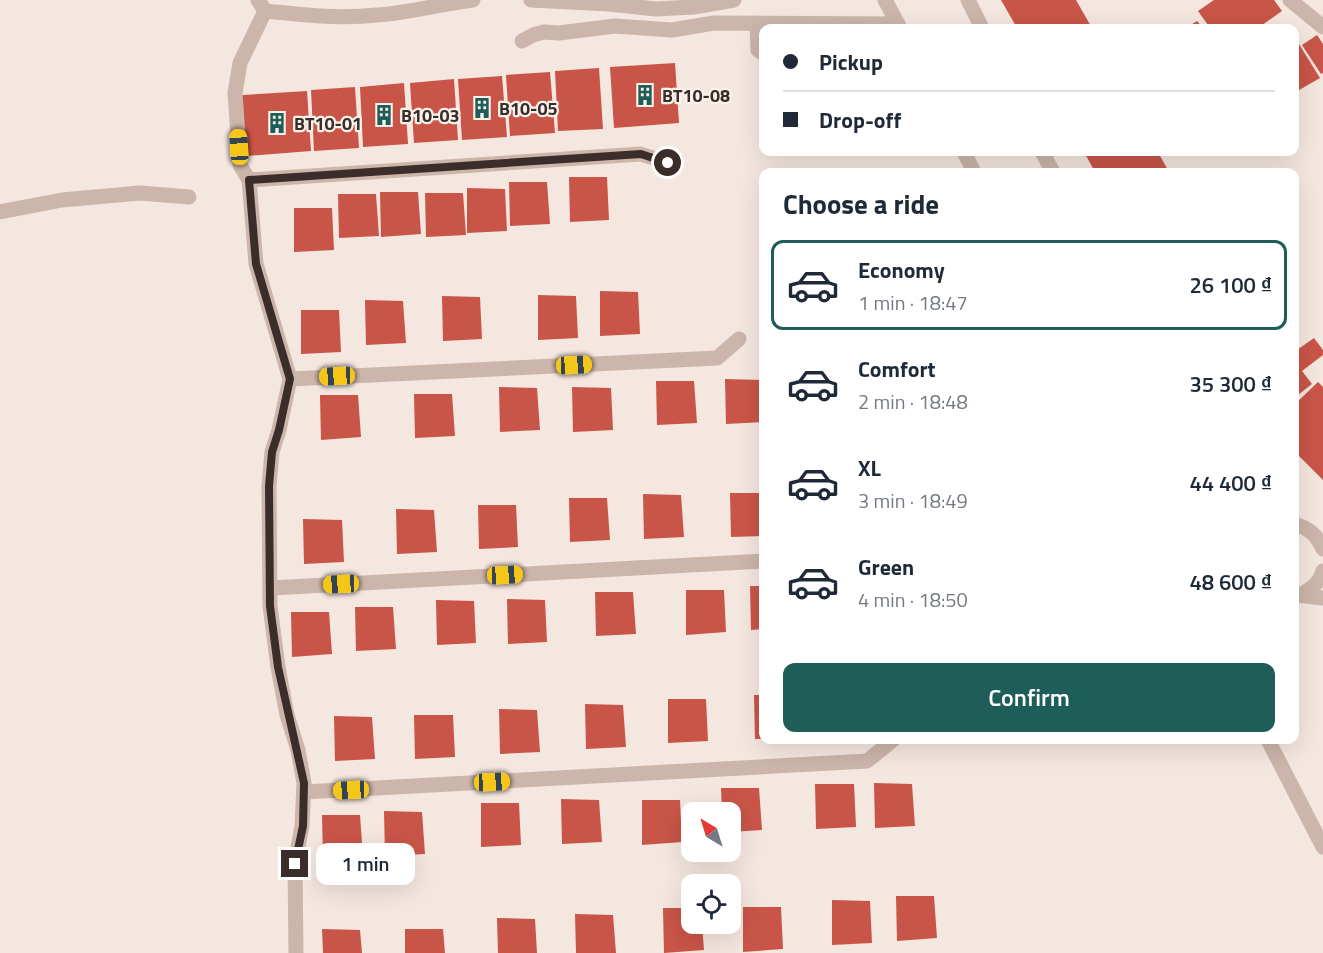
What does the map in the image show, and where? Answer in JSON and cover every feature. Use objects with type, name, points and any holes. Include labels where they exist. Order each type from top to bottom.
[{"type":"street","points":[[296,953],[295,864],[303,826],[304,783],[298,750],[287,715],[270,606],[269,486],[272,452],[290,379],[256,264],[249,180],[240,165],[235,93],[240,63],[261,5],[309,17],[366,16],[426,9],[446,3],[473,0]]},
{"type":"street","points":[[531,0],[656,9],[694,7],[734,0]]},
{"type":"street","points":[[885,0],[898,24]]},
{"type":"street","points":[[968,0],[980,24]]},
{"type":"street","points":[[1290,0],[1323,27]]},
{"type":"street","points":[[522,41],[544,32],[559,33],[615,26],[672,30],[714,23],[804,24]]},
{"type":"street","points":[[757,23],[759,51]]},
{"type":"street","points":[[249,180],[641,154],[668,163]]},
{"type":"street","points":[[0,213],[62,200],[140,194],[189,197]]},
{"type":"street","points":[[290,379],[717,358],[739,339]]},
{"type":"street","points":[[1299,525],[1308,528],[1318,537],[1323,549]]},
{"type":"street","points":[[271,588],[759,561]]},
{"type":"street","points":[[1299,594],[1313,588],[1323,572]]},
{"type":"street","points":[[1299,595],[1323,598]]},
{"type":"street","points":[[304,792],[867,761],[887,744]]},
{"type":"street","points":[[1270,744],[1323,847]]},
{"type":"building","points":[[1001,0],[1076,0],[1090,24],[1015,24]]},
{"type":"building","points":[[1214,0],[1274,0],[1282,11],[1264,24],[1207,24],[1198,11]]},
{"type":"building","points":[[1317,35],[1323,44],[1323,73],[1321,74],[1302,45]]},
{"type":"building","points":[[1299,44],[1320,78],[1299,90]]},
{"type":"building","name":"BT10-08","points":[[675,63],[679,123],[614,128],[610,67]]},
{"type":"building","points":[[599,68],[603,129],[558,131],[555,71]]},
{"type":"building","points":[[550,72],[555,133],[510,136],[506,75]]},
{"type":"building","name":"B10-05","points":[[502,76],[507,137],[462,140],[458,79]]},
{"type":"building","points":[[454,79],[458,140],[414,143],[410,83]]},
{"type":"building","name":"B10-03","points":[[404,83],[408,144],[363,147],[360,87]]},
{"type":"building","points":[[355,87],[359,148],[314,151],[311,90]]},
{"type":"building","name":"BT10-01","points":[[307,91],[311,151],[246,156],[242,95]]},
{"type":"building","points":[[1086,156],[1160,156],[1167,168],[1093,168]]},
{"type":"building","points":[[569,177],[607,177],[609,220],[570,222]]},
{"type":"building","points":[[509,182],[547,182],[550,224],[510,226]]},
{"type":"building","points":[[467,188],[505,189],[507,231],[467,233]]},
{"type":"building","points":[[380,192],[418,192],[421,234],[381,237]]},
{"type":"building","points":[[425,193],[463,193],[466,235],[426,237]]},
{"type":"building","points":[[338,194],[376,194],[379,236],[339,238]]},
{"type":"building","points":[[294,208],[332,208],[334,250],[294,252]]},
{"type":"building","points":[[600,291],[638,292],[640,334],[600,336]]},
{"type":"building","points":[[538,295],[576,296],[578,338],[538,340]]},
{"type":"building","points":[[442,296],[480,297],[482,339],[443,341]]},
{"type":"building","points":[[365,300],[403,301],[406,343],[366,345]]},
{"type":"building","points":[[301,310],[339,310],[341,352],[301,354]]},
{"type":"building","points":[[1314,338],[1323,350],[1323,355],[1302,371],[1312,384],[1299,394],[1299,348]]},
{"type":"building","points":[[725,379],[759,380],[759,422],[726,424]]},
{"type":"building","points":[[656,381],[694,381],[697,423],[657,425]]},
{"type":"building","points":[[1318,382],[1323,387],[1323,480],[1299,456],[1299,400]]},
{"type":"building","points":[[499,387],[537,388],[540,430],[500,432]]},
{"type":"building","points":[[572,387],[611,388],[613,430],[573,432]]},
{"type":"building","points":[[414,394],[452,394],[455,436],[415,438]]},
{"type":"building","points":[[320,395],[358,395],[361,437],[321,440]]},
{"type":"building","points":[[730,493],[759,493],[759,536],[731,537]]},
{"type":"building","points":[[643,494],[681,495],[684,537],[644,539]]},
{"type":"building","points":[[569,498],[607,498],[610,540],[570,542]]},
{"type":"building","points":[[478,505],[516,505],[518,547],[479,549]]},
{"type":"building","points":[[396,509],[434,510],[437,552],[397,554]]},
{"type":"building","points":[[303,519],[342,520],[344,562],[304,564]]},
{"type":"building","points":[[750,586],[759,586],[759,629],[751,630]]},
{"type":"building","points":[[686,590],[724,590],[726,632],[686,635]]},
{"type":"building","points":[[595,592],[633,592],[636,634],[596,636]]},
{"type":"building","points":[[507,599],[545,600],[547,642],[508,644]]},
{"type":"building","points":[[436,600],[474,601],[476,643],[437,645]]},
{"type":"building","points":[[355,607],[393,607],[396,649],[356,651]]},
{"type":"building","points":[[291,612],[329,612],[332,654],[292,657]]},
{"type":"building","points":[[754,695],[759,695],[759,739],[755,739]]},
{"type":"building","points":[[668,699],[706,699],[708,741],[668,743]]},
{"type":"building","points":[[585,704],[623,705],[626,747],[586,749]]},
{"type":"building","points":[[499,709],[537,710],[540,752],[500,754]]},
{"type":"building","points":[[414,715],[453,715],[455,757],[415,759]]},
{"type":"building","points":[[334,716],[372,717],[375,759],[335,761]]},
{"type":"building","points":[[874,783],[912,784],[915,826],[875,828]]},
{"type":"building","points":[[815,784],[854,784],[856,827],[816,829]]},
{"type":"building","points":[[721,788],[759,788],[762,830],[741,831],[741,802],[722,802]]},
{"type":"building","points":[[561,799],[599,800],[602,842],[562,844]]},
{"type":"building","points":[[642,800],[680,800],[681,842],[642,845]]},
{"type":"building","points":[[481,803],[519,803],[521,845],[481,847]]},
{"type":"building","points":[[384,811],[422,812],[425,854],[385,856]]},
{"type":"building","points":[[322,815],[360,815],[363,857],[323,860]]},
{"type":"building","points":[[896,896],[934,896],[937,938],[897,941]]},
{"type":"building","points":[[832,900],[870,901],[872,943],[832,945]]},
{"type":"building","points":[[743,907],[781,907],[783,949],[743,952]]},
{"type":"building","points":[[663,908],[681,908],[681,934],[703,934],[704,950],[664,953]]},
{"type":"building","points":[[575,914],[613,915],[616,953],[576,953]]},
{"type":"building","points":[[497,918],[535,919],[537,953],[498,953]]},
{"type":"building","points":[[322,929],[360,930],[362,953],[323,953]]},
{"type":"building","points":[[405,929],[443,929],[445,953],[405,953]]},
{"type":"place","name":"BT10-08","points":[[645,95]]},
{"type":"place","name":"B10-05","points":[[482,108]]},
{"type":"place","name":"B10-03","points":[[384,115]]},
{"type":"place","name":"BT10-01","points":[[277,123]]},
{"type":"route","points":[[295,864],[303,826],[304,783],[298,750],[287,715],[270,606],[269,486],[272,452],[290,379],[256,264],[249,180],[641,154],[668,163]]}]
